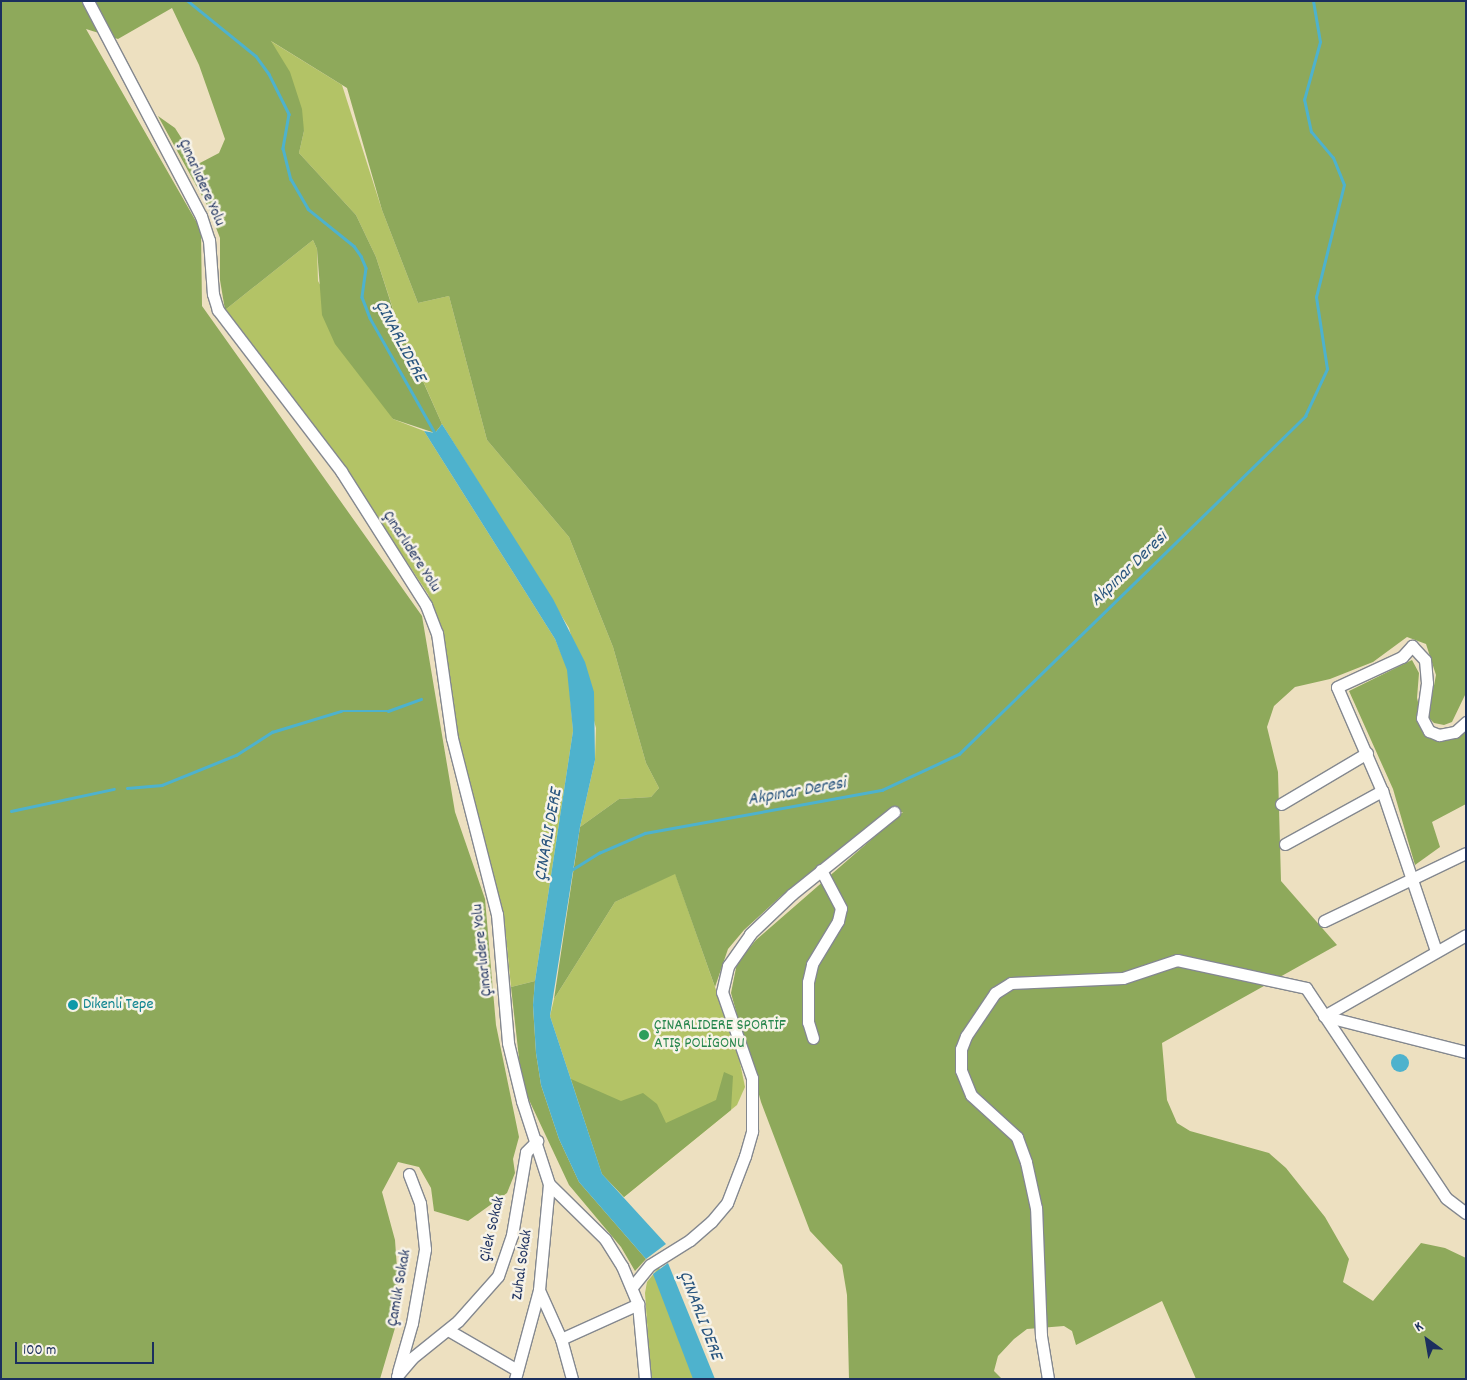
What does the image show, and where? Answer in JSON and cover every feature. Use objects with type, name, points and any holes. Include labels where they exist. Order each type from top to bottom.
[{"type":"street","name":"Çınarlıdere Yolu","points":[[88,1],[202,216],[209,240],[213,294],[218,310],[341,471],[432,617],[452,738],[497,914],[508,1043],[522,1101],[537,1141],[549,1184]]},
{"type":"street","points":[[1436,951],[1413,878],[1382,791],[1337,687],[1402,658],[1412,646],[1425,660],[1427,683],[1422,718],[1429,731],[1439,735],[1455,732],[1466,722]]},
{"type":"street","points":[[1281,804],[1367,753]]},
{"type":"street","points":[[1284,844],[1382,791]]},
{"type":"street","points":[[632,1287],[650,1265],[690,1240],[711,1222],[727,1203],[736,1184],[752,1131],[754,1103],[748,1061],[722,992],[723,980],[738,950],[750,934],[821,870],[894,812]]},
{"type":"street","points":[[1324,921],[1466,854]]},
{"type":"street","points":[[813,1038],[808,1022],[808,982],[812,964],[838,921],[841,908],[821,870]]},
{"type":"street","points":[[1324,1016],[1466,935]]},
{"type":"street","points":[[1048,1379],[1040,1336],[1036,1208],[1026,1162],[1017,1137],[971,1094],[961,1070],[961,1049],[966,1036],[995,993],[1011,983],[1123,978],[1177,960],[1306,988],[1446,1198],[1466,1212]]},
{"type":"street","points":[[1324,1016],[1466,1052]]},
{"type":"street","name":"Çilek Sokak","points":[[396,1377],[417,1354],[448,1330],[490,1287],[506,1260],[526,1152],[537,1141]]},
{"type":"street","name":"Çamlık Sokak","points":[[396,1377],[412,1323],[425,1250],[420,1203],[409,1174]]},
{"type":"street","points":[[549,1184],[605,1239],[632,1287],[638,1304],[645,1379]]},
{"type":"street","name":"Zuhal Sokak","points":[[516,1374],[540,1290],[549,1184]]},
{"type":"street","points":[[540,1290],[561,1339],[572,1379]]},
{"type":"street","points":[[561,1339],[638,1304]]},
{"type":"street","points":[[448,1330],[516,1374]]},
{"type":"green space","points":[[1,1],[1466,1],[1466,693],[1452,722],[1444,725],[1434,723],[1428,717],[1436,675],[1426,644],[1407,637],[1373,662],[1330,679],[1295,687],[1274,706],[1267,727],[1278,772],[1281,881],[1337,945],[1162,1043],[1167,1100],[1177,1123],[1190,1131],[1269,1153],[1286,1168],[1325,1217],[1349,1259],[1343,1282],[1373,1301],[1421,1243],[1445,1248],[1466,1258],[1466,1379],[1196,1379],[1162,1301],[1076,1345],[1072,1331],[1064,1326],[1027,1329],[1014,1339],[998,1356],[994,1371],[1002,1379],[849,1379],[847,1295],[842,1265],[810,1231],[761,1102],[731,993],[737,963],[756,940],[903,812],[888,812],[780,897],[744,930],[728,949],[715,987],[675,874],[615,902],[554,999],[580,827],[619,799],[651,797],[659,788],[646,763],[613,647],[569,537],[487,440],[449,296],[418,303],[382,210],[347,88],[271,41],[290,72],[302,109],[304,131],[299,153],[356,215],[376,257],[398,325],[442,424],[435,433],[393,419],[335,344],[322,315],[317,249],[313,240],[225,310],[220,280],[220,238],[208,207],[158,116],[175,128],[198,164],[219,153],[225,139],[199,65],[172,8],[118,39],[86,29],[201,230],[202,306],[422,616],[455,812],[485,899],[496,1025],[519,1137],[513,1159],[515,1173],[507,1193],[468,1221],[434,1211],[431,1188],[419,1167],[398,1162],[382,1192],[395,1240],[400,1311],[380,1379],[1,1379]]},
{"type":"green space","points":[[269,40],[342,85],[382,210],[418,303],[449,296],[487,440],[569,537],[613,647],[646,763],[659,788],[651,797],[619,799],[580,827],[595,760],[596,728],[569,628],[442,424],[398,324],[376,257],[356,215],[299,153],[304,131]]},
{"type":"green space","points":[[313,240],[317,249],[318,281],[393,419],[424,431],[555,639],[568,670],[573,731],[535,981],[511,987],[504,916],[457,733],[446,678],[440,624],[428,594],[338,458],[225,310]]},
{"type":"green space","points":[[1412,660],[1419,673],[1417,698],[1422,718],[1439,735],[1466,722],[1466,804],[1432,822],[1440,847],[1415,865],[1393,789],[1349,691]]},
{"type":"green space","name":"ÇINARLIDERE SPORTİF ATIŞ POLİGONU","points":[[675,873],[738,1053],[745,1087],[737,1105],[624,1197],[602,1174],[550,1016],[554,999],[615,902]]},
{"type":"green space","points":[[535,981],[533,1006],[536,1053],[541,1085],[559,1139],[579,1182],[646,1259],[635,1271],[621,1247],[569,1185],[522,1085],[511,987]]},
{"type":"green space","points":[[724,1072],[733,1076],[731,1110],[624,1197],[602,1174],[571,1079],[621,1101],[643,1093],[657,1104],[666,1123],[716,1100]]},
{"type":"green space","points":[[659,1267],[702,1379],[651,1379],[645,1293],[647,1282]]},
{"type":"water","points":[[442,424],[553,599],[585,662],[594,692],[595,760],[580,827],[550,1016],[602,1174],[666,1244],[646,1259],[579,1182],[559,1139],[541,1085],[536,1053],[533,1005],[535,981],[573,731],[567,670],[555,639],[424,431],[435,433]]},
{"type":"water","points":[[1400,1054],[1406,1057],[1409,1063],[1406,1069],[1400,1072],[1394,1069],[1391,1063],[1394,1057]]},
{"type":"water","points":[[668,1263],[715,1379],[693,1379],[653,1274]]},
{"type":"waterway","name":"ÇINARLIDERE","points":[[188,1],[256,56],[269,74],[289,114],[283,148],[291,179],[308,209],[354,246],[361,256],[366,268],[362,297],[370,318],[435,433]]},
{"type":"waterway","name":"Akpınar Deresi","points":[[573,869],[599,853],[645,833],[882,790],[959,754],[1305,416],[1327,369],[1316,297],[1344,185],[1333,158],[1311,132],[1304,100],[1320,42],[1313,1]]},
{"type":"waterway","points":[[127,788],[162,785],[236,755],[272,732],[341,711],[388,711],[421,699]]},
{"type":"waterway","points":[[11,811],[114,789]]},
{"type":"place","name":"Dikenli Tepe","points":[[73,1005]]},
{"type":"place","name":"ÇINARLIDERE SPORTİF ATIŞ POLİGONU","points":[[644,1035]]},
{"type":"water label","name":"ÇINARLI DERE","points":[[550,835]]},
{"type":"water label","name":"ÇINARLI DERE","points":[[699,1316]]}]
